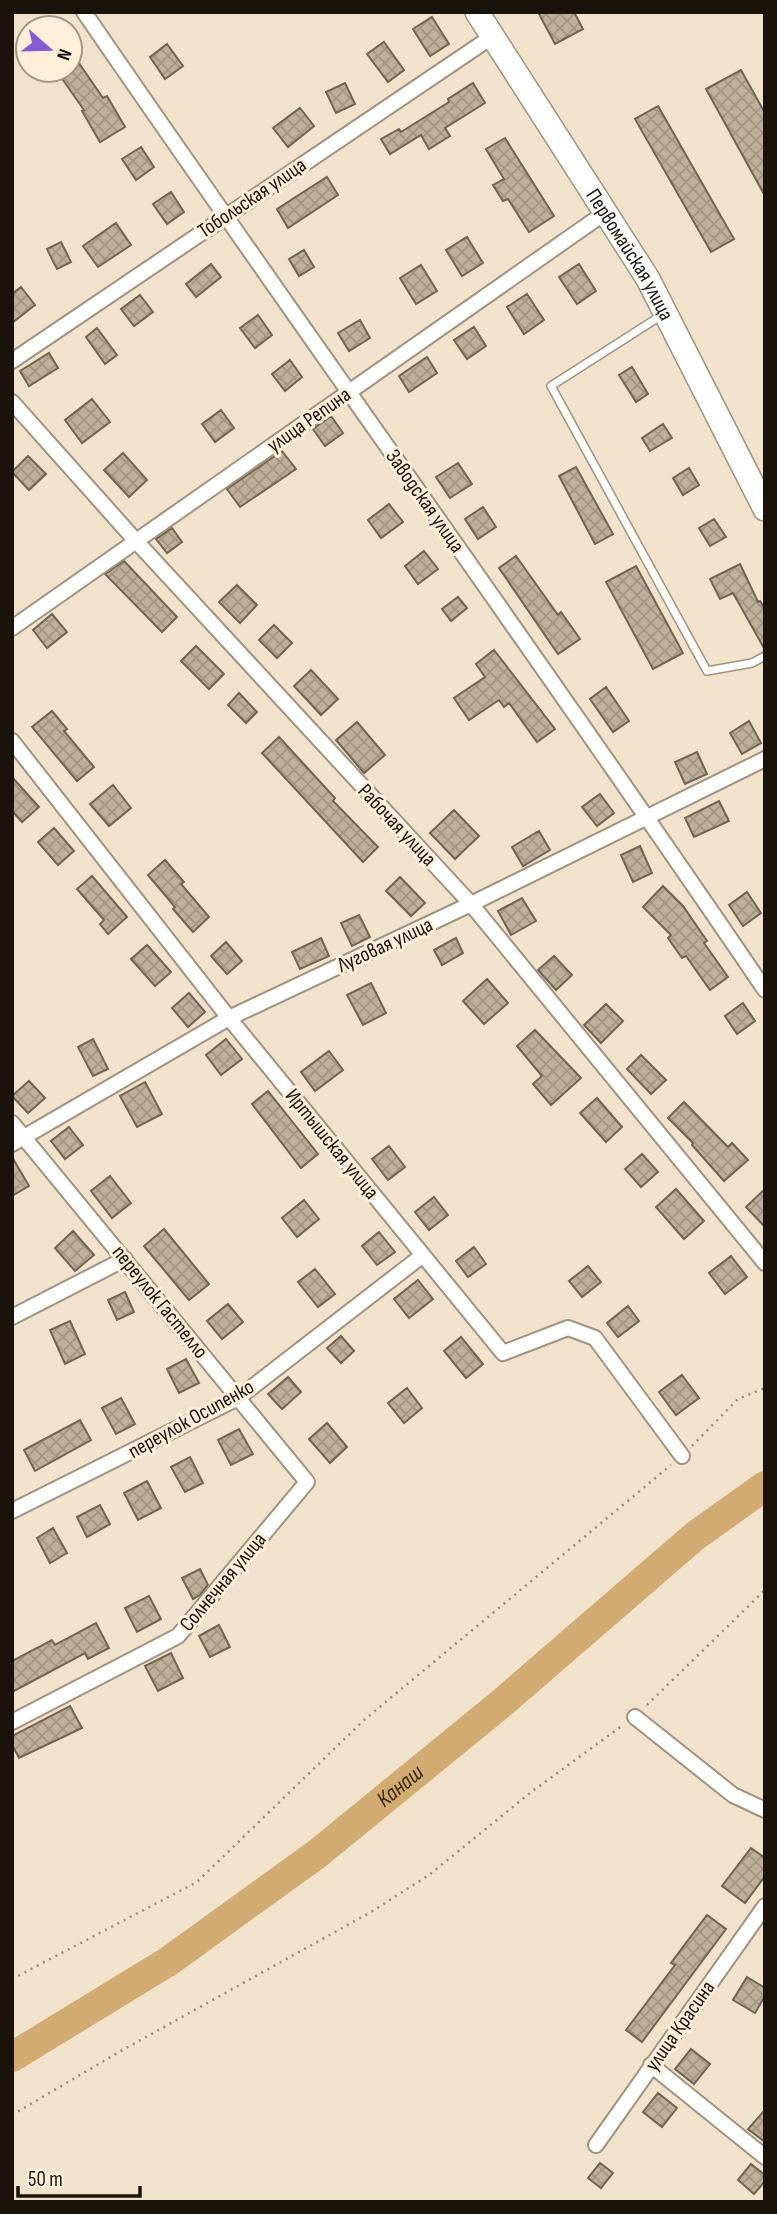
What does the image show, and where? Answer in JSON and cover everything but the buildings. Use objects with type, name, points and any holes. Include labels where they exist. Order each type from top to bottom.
[{"type":"main road","name":"Первомайская улица","points":[[477,12],[648,279],[765,509]]},
{"type":"street","name":"Заводская улица","points":[[84,12],[348,393],[648,818],[765,990]]},
{"type":"street","name":"Тобольская улица","points":[[12,361],[493,36]]},
{"type":"street","name":"улица Репина","points":[[12,628],[606,212]]},
{"type":"street","name":"Рабочая улица","points":[[12,402],[135,541],[471,904],[765,1263]]},
{"type":"street","name":"Иртышская улица","points":[[12,741],[229,1018],[503,1353],[568,1328],[595,1338],[682,1456]]},
{"type":"street","name":"Луговая улица","points":[[18,1140],[229,1018],[471,904],[765,759]]},
{"type":"street","name":"переулок Гастелло","points":[[12,1123],[18,1140],[125,1259],[307,1482]]},
{"type":"street","name":"переулок Осипенко","points":[[12,1511],[238,1398],[423,1255]]},
{"type":"street","points":[[12,1317],[125,1259]]},
{"type":"street","name":"Солнечная улица","points":[[12,1722],[178,1636],[307,1482]]},
{"type":"street","points":[[635,1717],[733,1795],[765,1810]]},
{"type":"street","name":"улица Красина","points":[[596,2146],[765,1906]]},
{"type":"street","points":[[651,2065],[765,2157]]},
{"type":"lane","points":[[666,313],[551,386],[706,671],[752,663],[765,656]]},
{"type":"path","points":[[12,1979],[197,1882],[364,1720],[682,1456],[738,1399],[765,1388]]},
{"type":"path","points":[[12,2115],[119,2052],[371,1912],[429,1875],[530,1793],[635,1717],[765,1590]]},
{"type":"waterway","name":"Канаш","points":[[12,2057],[169,1961],[317,1854],[503,1702],[695,1536],[765,1486]]}]
